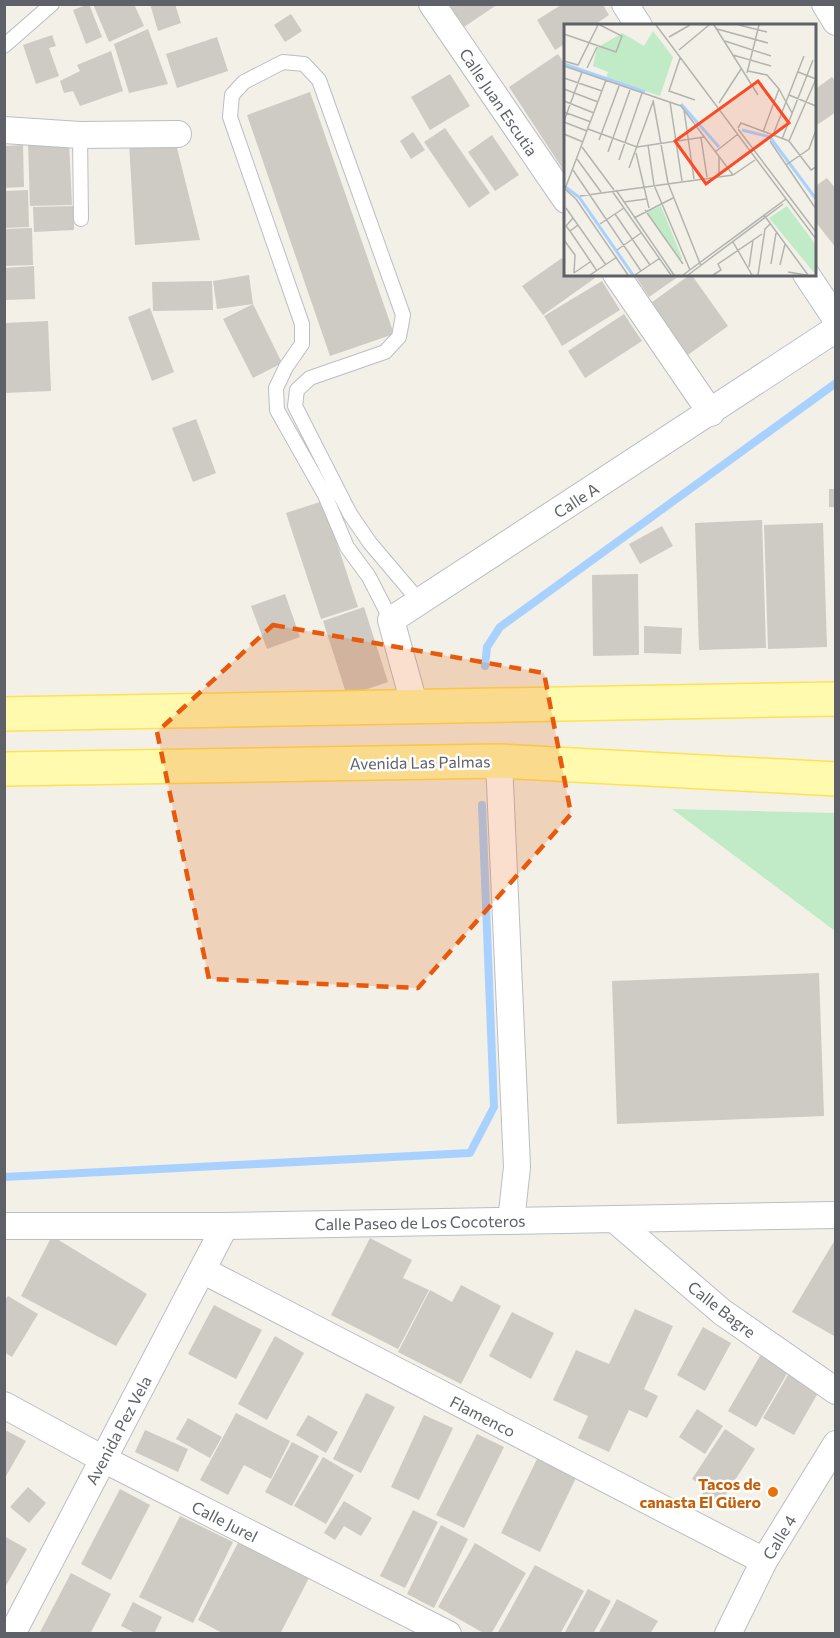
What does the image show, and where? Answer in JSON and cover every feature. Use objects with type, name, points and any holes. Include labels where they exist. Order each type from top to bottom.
[{"type":"main road","points":[[4,714],[836,699]]},
{"type":"main road","name":"Avenida Las Palmas","points":[[4,769],[499,761],[836,779]]},
{"type":"street","name":"Calle Juan Escutia","points":[[432,4],[564,197]]},
{"type":"street","points":[[625,4],[638,24]]},
{"type":"street","points":[[825,4],[836,22]]},
{"type":"street","points":[[4,130],[80,135],[178,134]]},
{"type":"street","points":[[617,276],[711,413]]},
{"type":"street","points":[[807,276],[836,319]]},
{"type":"street","name":"Calle A","points":[[391,620],[711,413],[836,329]]},
{"type":"street","points":[[391,620],[415,707]]},
{"type":"street","points":[[499,761],[517,1167],[511,1221]]},
{"type":"street","name":"Calle Paseo de Los Cocoteros","points":[[4,1226],[225,1226],[836,1215]]},
{"type":"street","name":"Calle Bagre","points":[[614,1219],[722,1312],[836,1391]]},
{"type":"street","name":"Avenida Pez Vela","points":[[12,1634],[225,1226]]},
{"type":"street","name":"Flamenco","points":[[202,1270],[764,1561]]},
{"type":"street","name":"Calle Jurel","points":[[4,1405],[103,1459],[448,1634]]},
{"type":"street","name":"Calle 4","points":[[728,1634],[764,1561],[836,1444]]},
{"type":"lane","points":[[4,46],[52,4]]},
{"type":"lane","points":[[391,620],[369,577],[347,547],[325,495],[277,410],[276,388],[286,367],[302,344],[302,324],[230,117],[232,96],[244,82],[283,62],[304,64],[319,80],[403,315],[399,337],[385,352],[310,378],[297,390],[295,406],[350,514],[370,543],[420,602]]},
{"type":"lane","points":[[80,135],[81,219]]},
{"type":"highlighted area","points":[[273,625],[544,673],[571,814],[418,988],[209,979],[157,732]]},
{"type":"green space","points":[[672,809],[835,813],[835,931]]},
{"type":"building","points":[[89,4],[102,37],[86,44],[73,10]]},
{"type":"building","points":[[93,4],[134,4],[144,26],[109,42]]},
{"type":"building","points":[[150,4],[175,4],[181,23],[158,31]]},
{"type":"building","points":[[449,4],[498,4],[464,27]]},
{"type":"building","points":[[561,5],[603,5],[609,15],[596,24],[564,24],[564,44],[555,50],[537,20]]},
{"type":"building","points":[[291,14],[302,31],[285,42],[274,25]]},
{"type":"building","points":[[148,29],[168,84],[129,93],[114,44]]},
{"type":"building","points":[[52,35],[56,46],[49,48],[59,76],[36,84],[23,45]]},
{"type":"building","points":[[217,37],[228,71],[177,88],[166,54]]},
{"type":"building","points":[[111,51],[123,91],[80,106],[73,91],[64,93],[60,81],[80,71],[77,65]]},
{"type":"building","points":[[558,54],[564,63],[564,171],[509,87]]},
{"type":"building","points":[[450,74],[470,106],[430,130],[411,97]]},
{"type":"building","points":[[832,77],[836,82],[836,112],[816,126],[816,89]]},
{"type":"building","points":[[310,92],[394,334],[330,356],[247,115]]},
{"type":"building","points":[[445,128],[490,193],[469,208],[424,142]]},
{"type":"building","points":[[413,132],[425,150],[411,159],[400,141]]},
{"type":"building","points":[[492,135],[519,175],[495,191],[468,152]]},
{"type":"building","points":[[175,140],[200,240],[135,245],[129,143]]},
{"type":"building","points":[[69,142],[72,205],[30,206],[28,143]]},
{"type":"building","points":[[23,145],[24,187],[4,188],[4,146]]},
{"type":"building","points":[[827,178],[836,189],[836,248],[816,223],[816,186]]},
{"type":"building","points":[[28,190],[29,227],[4,228],[4,191]]},
{"type":"building","points":[[74,206],[74,230],[34,232],[33,207]]},
{"type":"building","points":[[32,228],[33,265],[4,266],[4,229]]},
{"type":"building","points":[[562,258],[564,276],[594,276],[595,278],[543,315],[522,286]]},
{"type":"building","points":[[34,266],[35,299],[4,300],[4,268]]},
{"type":"building","points":[[249,275],[253,304],[217,309],[213,281]]},
{"type":"building","points":[[635,276],[679,276],[649,297]]},
{"type":"building","points":[[688,276],[692,276],[728,326],[685,357],[648,305]]},
{"type":"building","points":[[212,281],[213,310],[153,311],[152,282]]},
{"type":"building","points":[[602,281],[620,310],[562,346],[544,316]]},
{"type":"building","points":[[253,304],[282,363],[253,378],[223,319]]},
{"type":"building","points":[[150,308],[174,372],[152,381],[128,317]]},
{"type":"building","points":[[624,314],[642,341],[585,378],[568,351]]},
{"type":"building","points":[[48,321],[51,391],[4,393],[4,323]]},
{"type":"building","points":[[196,419],[216,473],[193,482],[172,428]]},
{"type":"building","points":[[829,489],[836,489],[836,507],[829,507]]},
{"type":"building","points":[[323,501],[358,607],[321,619],[286,513]]},
{"type":"building","points":[[762,520],[766,648],[699,650],[695,523]]},
{"type":"building","points":[[823,523],[827,647],[768,649],[764,525]]},
{"type":"building","points":[[662,526],[673,546],[640,564],[629,544]]},
{"type":"building","points":[[638,574],[639,655],[593,656],[592,575]]},
{"type":"building","points":[[285,594],[300,637],[267,649],[251,606]]},
{"type":"building","points":[[364,607],[388,682],[347,696],[323,621]]},
{"type":"building","points":[[644,626],[682,628],[681,654],[644,653]]},
{"type":"building","points":[[819,973],[824,1116],[617,1124],[612,981]]},
{"type":"building","points":[[52,1236],[147,1294],[116,1346],[21,1296]]},
{"type":"building","points":[[370,1238],[412,1260],[403,1278],[429,1290],[398,1349],[331,1315]]},
{"type":"building","points":[[836,1238],[836,1337],[792,1312]]},
{"type":"building","points":[[461,1285],[501,1306],[461,1384],[398,1352],[430,1290],[452,1302]]},
{"type":"building","points":[[8,1296],[38,1314],[12,1357],[4,1352],[4,1301]]},
{"type":"building","points":[[214,1305],[262,1330],[236,1379],[188,1354]]},
{"type":"building","points":[[635,1309],[673,1326],[644,1389],[658,1396],[647,1418],[629,1410],[609,1452],[578,1438],[588,1416],[553,1400],[576,1350],[609,1364]]},
{"type":"building","points":[[512,1312],[554,1333],[531,1379],[489,1356]]},
{"type":"building","points":[[703,1327],[731,1343],[705,1391],[677,1375]]},
{"type":"building","points":[[275,1336],[304,1353],[267,1420],[238,1404]]},
{"type":"building","points":[[764,1349],[792,1365],[756,1427],[728,1411]]},
{"type":"building","points":[[792,1368],[822,1386],[794,1435],[763,1418]]},
{"type":"building","points":[[366,1393],[395,1407],[361,1473],[333,1459]]},
{"type":"building","points":[[697,1409],[723,1426],[705,1454],[679,1437]]},
{"type":"building","points":[[236,1413],[290,1441],[271,1479],[244,1465],[228,1495],[200,1480]]},
{"type":"building","points":[[308,1415],[338,1432],[326,1453],[296,1435]]},
{"type":"building","points":[[424,1415],[453,1428],[419,1500],[391,1487]]},
{"type":"building","points":[[188,1418],[222,1437],[210,1458],[176,1439]]},
{"type":"building","points":[[725,1429],[755,1449],[717,1508],[700,1497],[706,1489],[692,1479]]},
{"type":"building","points":[[5,1430],[26,1441],[5,1478]]},
{"type":"building","points":[[145,1430],[188,1449],[178,1472],[135,1452]]},
{"type":"building","points":[[477,1434],[504,1447],[464,1528],[436,1515]]},
{"type":"building","points":[[292,1442],[319,1456],[292,1506],[265,1492]]},
{"type":"building","points":[[323,1457],[354,1475],[326,1524],[294,1506]]},
{"type":"building","points":[[537,1459],[576,1478],[540,1552],[501,1533]]},
{"type":"building","points":[[28,1487],[46,1503],[29,1523],[10,1507]]},
{"type":"building","points":[[120,1489],[150,1505],[111,1580],[81,1564]]},
{"type":"building","points":[[344,1501],[372,1518],[361,1536],[344,1526],[335,1540],[324,1533]]},
{"type":"building","points":[[413,1510],[438,1522],[405,1588],[380,1576]]},
{"type":"building","points":[[180,1516],[233,1542],[193,1623],[139,1597]]},
{"type":"building","points":[[441,1525],[468,1539],[434,1608],[407,1594]]},
{"type":"building","points":[[4,1536],[27,1549],[4,1589]]},
{"type":"building","points":[[239,1541],[309,1578],[280,1634],[224,1634],[198,1620]]},
{"type":"building","points":[[475,1543],[526,1573],[491,1634],[485,1634],[438,1607]]},
{"type":"building","points":[[535,1565],[584,1591],[560,1634],[497,1634]]},
{"type":"building","points":[[71,1573],[111,1594],[90,1634],[39,1634]]},
{"type":"building","points":[[588,1589],[611,1601],[593,1634],[564,1634]]},
{"type":"building","points":[[617,1599],[658,1621],[650,1634],[598,1634]]},
{"type":"building","points":[[133,1602],[162,1617],[154,1634],[137,1634],[121,1626]]},
{"type":"waterway","points":[[485,666],[487,647],[500,627],[836,383]]},
{"type":"waterway","points":[[4,1177],[470,1153],[494,1107],[482,805]]},
{"type":"place","name":"Tacos de canasta El Güero","points":[[773,1492]]}]
